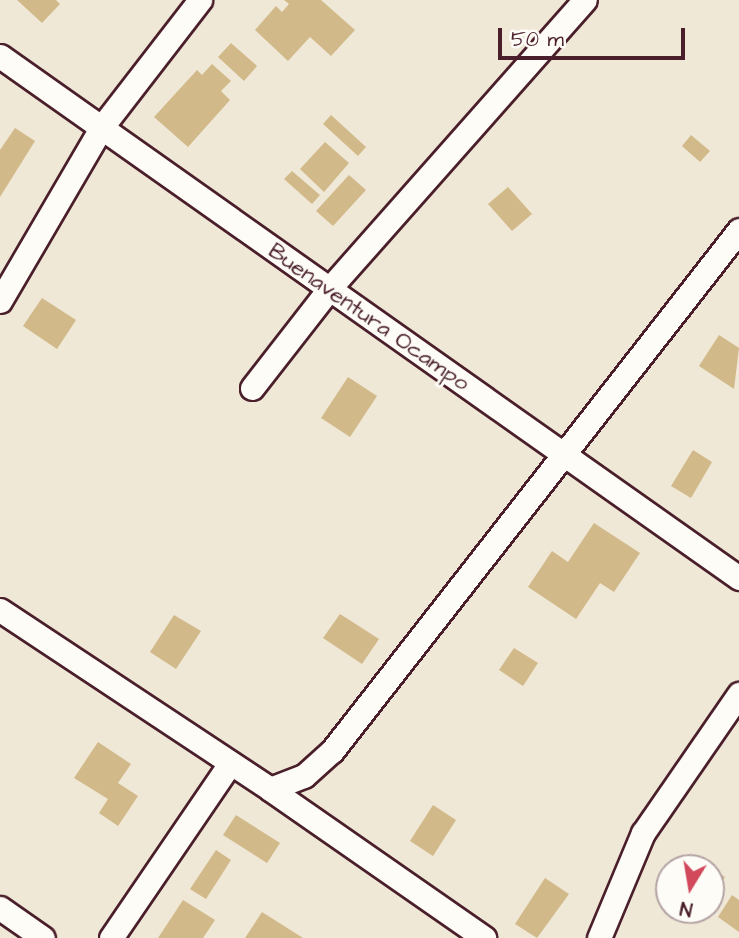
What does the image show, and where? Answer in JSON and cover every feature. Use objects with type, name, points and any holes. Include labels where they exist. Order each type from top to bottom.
[{"type":"street","points":[[0,301],[101,128],[200,0]]},
{"type":"street","points":[[252,388],[329,289],[585,0]]},
{"type":"street","name":"Buenaventura Ocampo","points":[[0,56],[739,578]]},
{"type":"street","points":[[270,789],[304,776],[332,751],[739,230]]},
{"type":"street","points":[[0,610],[229,765],[270,789],[484,938]]},
{"type":"street","points":[[599,938],[643,833],[739,694]]},
{"type":"street","points":[[111,938],[229,765]]},
{"type":"street","points":[[0,908],[43,938]]},
{"type":"building","points":[[17,0],[56,0],[60,4],[42,23]]},
{"type":"building","points":[[284,0],[321,0],[355,30],[331,56],[310,37],[288,61],[255,30],[276,6],[282,12],[289,4]]},
{"type":"building","points":[[231,43],[257,66],[244,81],[218,57]]},
{"type":"building","points":[[212,64],[231,81],[221,91],[230,100],[188,147],[154,117],[197,70],[202,75]]},
{"type":"building","points":[[331,115],[366,147],[358,156],[323,124]]},
{"type":"building","points":[[15,128],[35,141],[0,197],[0,150]]},
{"type":"building","points":[[691,135],[710,151],[700,162],[682,146]]},
{"type":"building","points":[[325,142],[349,163],[324,192],[300,169]]},
{"type":"building","points":[[292,171],[320,195],[312,204],[284,179]]},
{"type":"building","points":[[349,175],[366,190],[333,226],[316,211]]},
{"type":"building","points":[[508,187],[532,214],[512,231],[488,204]]},
{"type":"building","points":[[42,298],[76,320],[57,349],[23,326]]},
{"type":"building","points":[[719,335],[739,348],[734,389],[699,366]]},
{"type":"building","points":[[348,377],[377,396],[350,437],[321,418]]},
{"type":"building","points":[[693,450],[712,462],[691,498],[671,486]]},
{"type":"building","points":[[594,523],[640,553],[614,592],[600,583],[576,619],[528,587],[552,551],[568,562]]},
{"type":"building","points":[[340,614],[379,639],[362,664],[323,638]]},
{"type":"building","points":[[174,615],[201,631],[176,669],[150,652]]},
{"type":"building","points":[[514,648],[538,663],[523,686],[499,670]]},
{"type":"building","points":[[98,742],[131,764],[118,783],[138,796],[118,826],[99,813],[108,799],[74,778]]},
{"type":"building","points":[[433,805],[456,820],[433,856],[410,841]]},
{"type":"building","points":[[236,815],[280,843],[267,863],[223,835]]},
{"type":"building","points":[[216,850],[231,860],[206,899],[190,889]]},
{"type":"building","points":[[545,878],[569,894],[537,938],[515,924]]},
{"type":"building","points":[[732,895],[739,900],[739,932],[725,922],[725,906]]},
{"type":"building","points":[[183,900],[215,920],[203,938],[158,938]]},
{"type":"building","points":[[262,912],[303,938],[245,938]]}]
